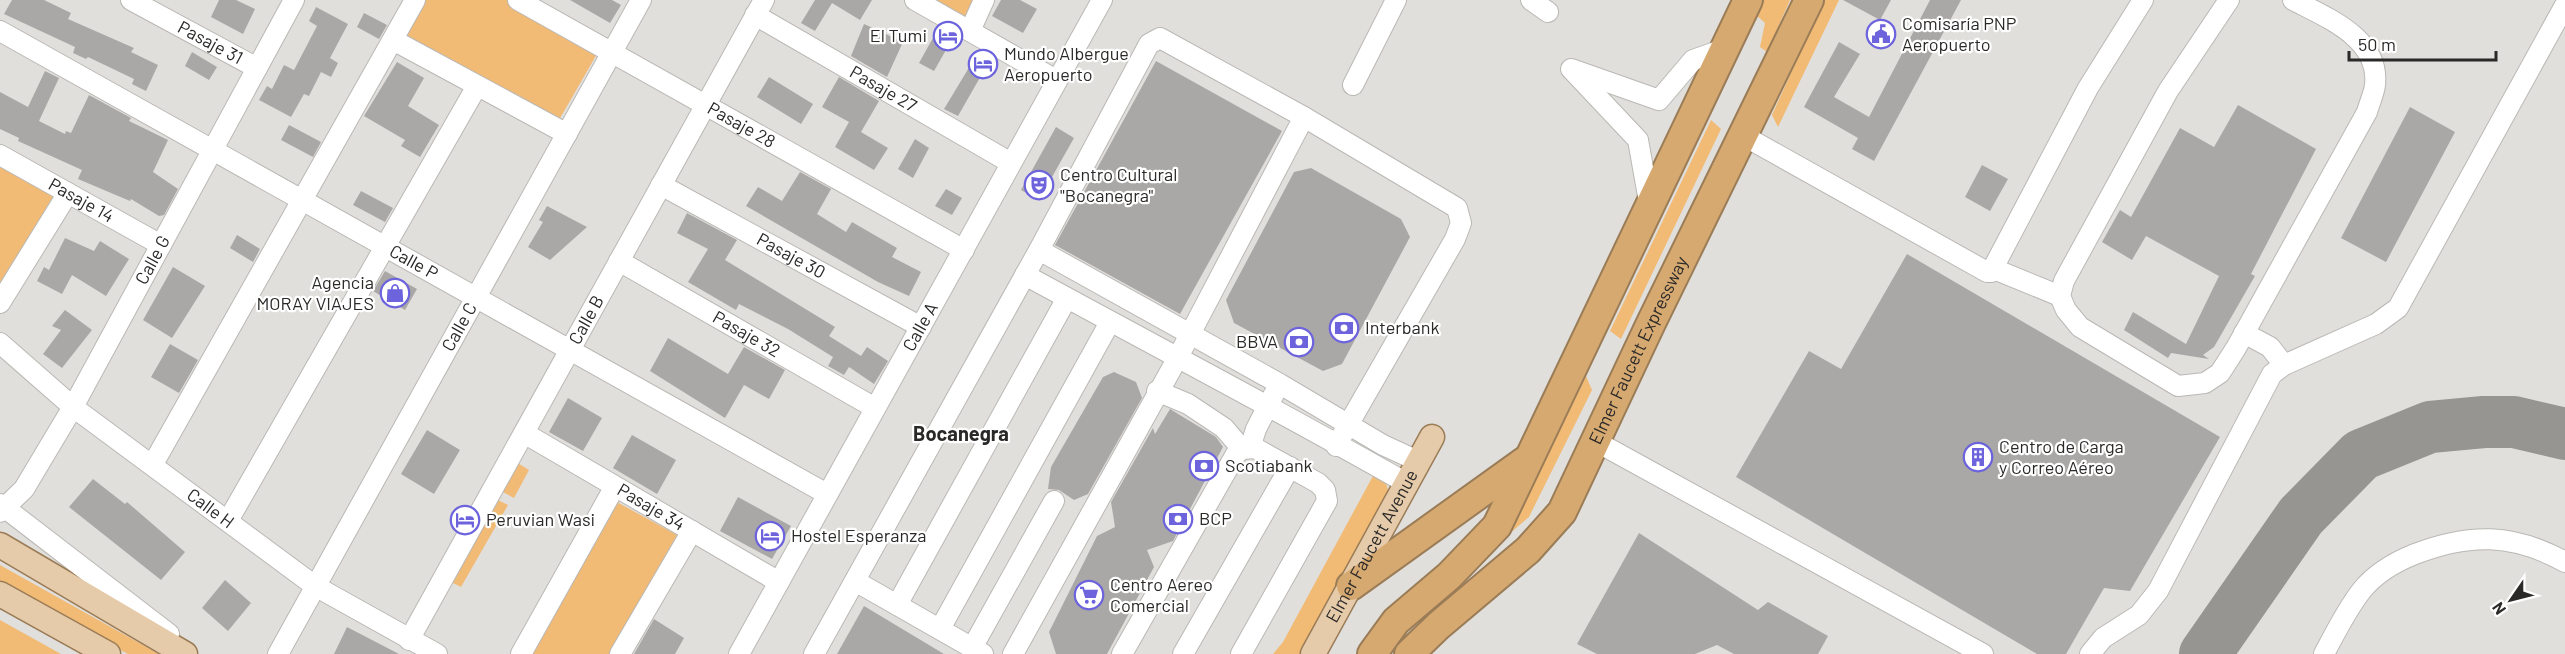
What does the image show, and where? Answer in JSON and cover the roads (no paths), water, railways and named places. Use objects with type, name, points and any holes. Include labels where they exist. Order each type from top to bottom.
[{"type":"highway","points":[[1372,654],[1396,621],[1449,576],[1497,526],[1748,0]]},
{"type":"highway","name":"Elmer Faucett Expressway","points":[[1409,654],[1438,626],[1528,550],[1562,512],[1809,0]]},
{"type":"highway","points":[[1351,586],[1529,458]]},
{"type":"main road","name":"Elmer Faucett Avenue","points":[[1312,654],[1432,437]]},
{"type":"main road","points":[[0,545],[185,654]]},
{"type":"main road","points":[[0,594],[108,654]]},
{"type":"street","name":"Pasaje 31","points":[[130,0],[257,68]]},
{"type":"street","name":"Calle G","points":[[2,508],[24,489],[73,406],[294,0]]},
{"type":"street","points":[[153,464],[415,0]]},
{"type":"street","name":"Calle C","points":[[278,654],[641,0]]},
{"type":"street","points":[[915,0],[1056,80]]},
{"type":"street","points":[[970,31],[984,0]]},
{"type":"street","name":"Calle A","points":[[740,654],[1102,0]]},
{"type":"street","points":[[1353,85],[1396,0]]},
{"type":"street","points":[[1531,0],[1548,12]]},
{"type":"street","points":[[1744,136],[1986,272],[1994,269],[2088,88],[2143,0]]},
{"type":"street","points":[[2229,0],[2168,91],[2064,280],[2060,297],[2066,310],[2080,327],[2178,386],[2205,383],[2220,373],[2367,112],[2375,85],[2373,62],[2365,46],[2350,32],[2293,0]]},
{"type":"street","name":"Pasaje 28","points":[[520,1],[964,250]]},
{"type":"street","points":[[2090,654],[2103,638],[2139,615],[2158,591],[2272,374],[2284,365],[2376,324],[2398,308],[2565,5]]},
{"type":"street","name":"Calle B","points":[[409,640],[760,8]]},
{"type":"street","name":"Pasaje 27","points":[[760,8],[1011,163]]},
{"type":"street","name":"Calle P","points":[[0,30],[828,494]]},
{"type":"street","points":[[814,654],[1039,250],[1149,44],[1160,38],[1304,117],[1457,208],[1461,223],[1455,239],[1336,446]]},
{"type":"street","points":[[393,40],[567,134]]},
{"type":"street","points":[[1650,207],[1638,140],[1571,69],[1659,100],[1693,60],[1724,49]]},
{"type":"street","points":[[229,519],[477,86]]},
{"type":"street","points":[[1013,654],[1157,391],[1177,359],[1304,117]]},
{"type":"street","name":"Pasaje 14","points":[[0,155],[161,245]]},
{"type":"street","name":"Pasaje 30","points":[[662,185],[921,327]]},
{"type":"street","points":[[0,303],[68,193]]},
{"type":"street","points":[[1039,250],[1280,384],[1383,445],[1420,462]]},
{"type":"street","name":"Pasaje 32","points":[[619,261],[875,408]]},
{"type":"street","points":[[1994,269],[2060,297]]},
{"type":"street","points":[[1025,275],[1177,359],[1268,405],[1336,446],[1408,484]]},
{"type":"street","points":[[897,605],[1067,298]]},
{"type":"street","points":[[940,629],[1110,322]]},
{"type":"street","points":[[2244,333],[2270,347],[2284,365]]},
{"type":"street","name":"Calle H","points":[[0,343],[73,406],[229,519],[315,586],[437,654]]},
{"type":"street","points":[[1246,448],[1280,384]]},
{"type":"street","points":[[1157,391],[1188,404],[1224,428],[1246,448]]},
{"type":"street","name":"Pasaje 34","points":[[524,433],[614,488],[779,582]]},
{"type":"street","points":[[1595,441],[1983,654]]},
{"type":"street","points":[[1123,654],[1236,454],[1246,448],[1255,448],[1318,483],[1324,490],[1327,501],[1241,654]]},
{"type":"street","points":[[1183,654],[1290,467]]},
{"type":"street","points":[[521,654],[614,488]]},
{"type":"street","points":[[855,581],[978,651],[1054,501]]},
{"type":"street","points":[[2,508],[195,654]]},
{"type":"street","points":[[620,654],[692,531]]},
{"type":"street","points":[[2324,654],[2362,589],[2394,563],[2432,547],[2468,538],[2514,541],[2565,562]]},
{"type":"place","name":"Comisaría PNP Aeropuerto","points":[[1881,34]]},
{"type":"place","name":"El Tumi","points":[[948,36]]},
{"type":"place","name":"Mundo Albergue Aeropuerto","points":[[983,64]]},
{"type":"place","name":"Centro Cultural \"Bocanegra\"","points":[[1039,185]]},
{"type":"place","name":"Agencia MORAY VIAJES","points":[[395,293]]},
{"type":"place","name":"Interbank","points":[[1344,328]]},
{"type":"place","name":"BBVA","points":[[1299,342]]},
{"type":"place","name":"Centro de Carga y Correo Aéreo","points":[[1978,457]]},
{"type":"place","name":"Scotiabank","points":[[1204,466]]},
{"type":"place","name":"BCP","points":[[1178,519]]},
{"type":"place","name":"Peruvian Wasi","points":[[465,520]]},
{"type":"place","name":"Hostel Esperanza","points":[[770,536]]},
{"type":"place","name":"Centro Aereo Comercial","points":[[1089,595]]},
{"type":"district","name":"Bocanegra","points":[[961,434]]}]
